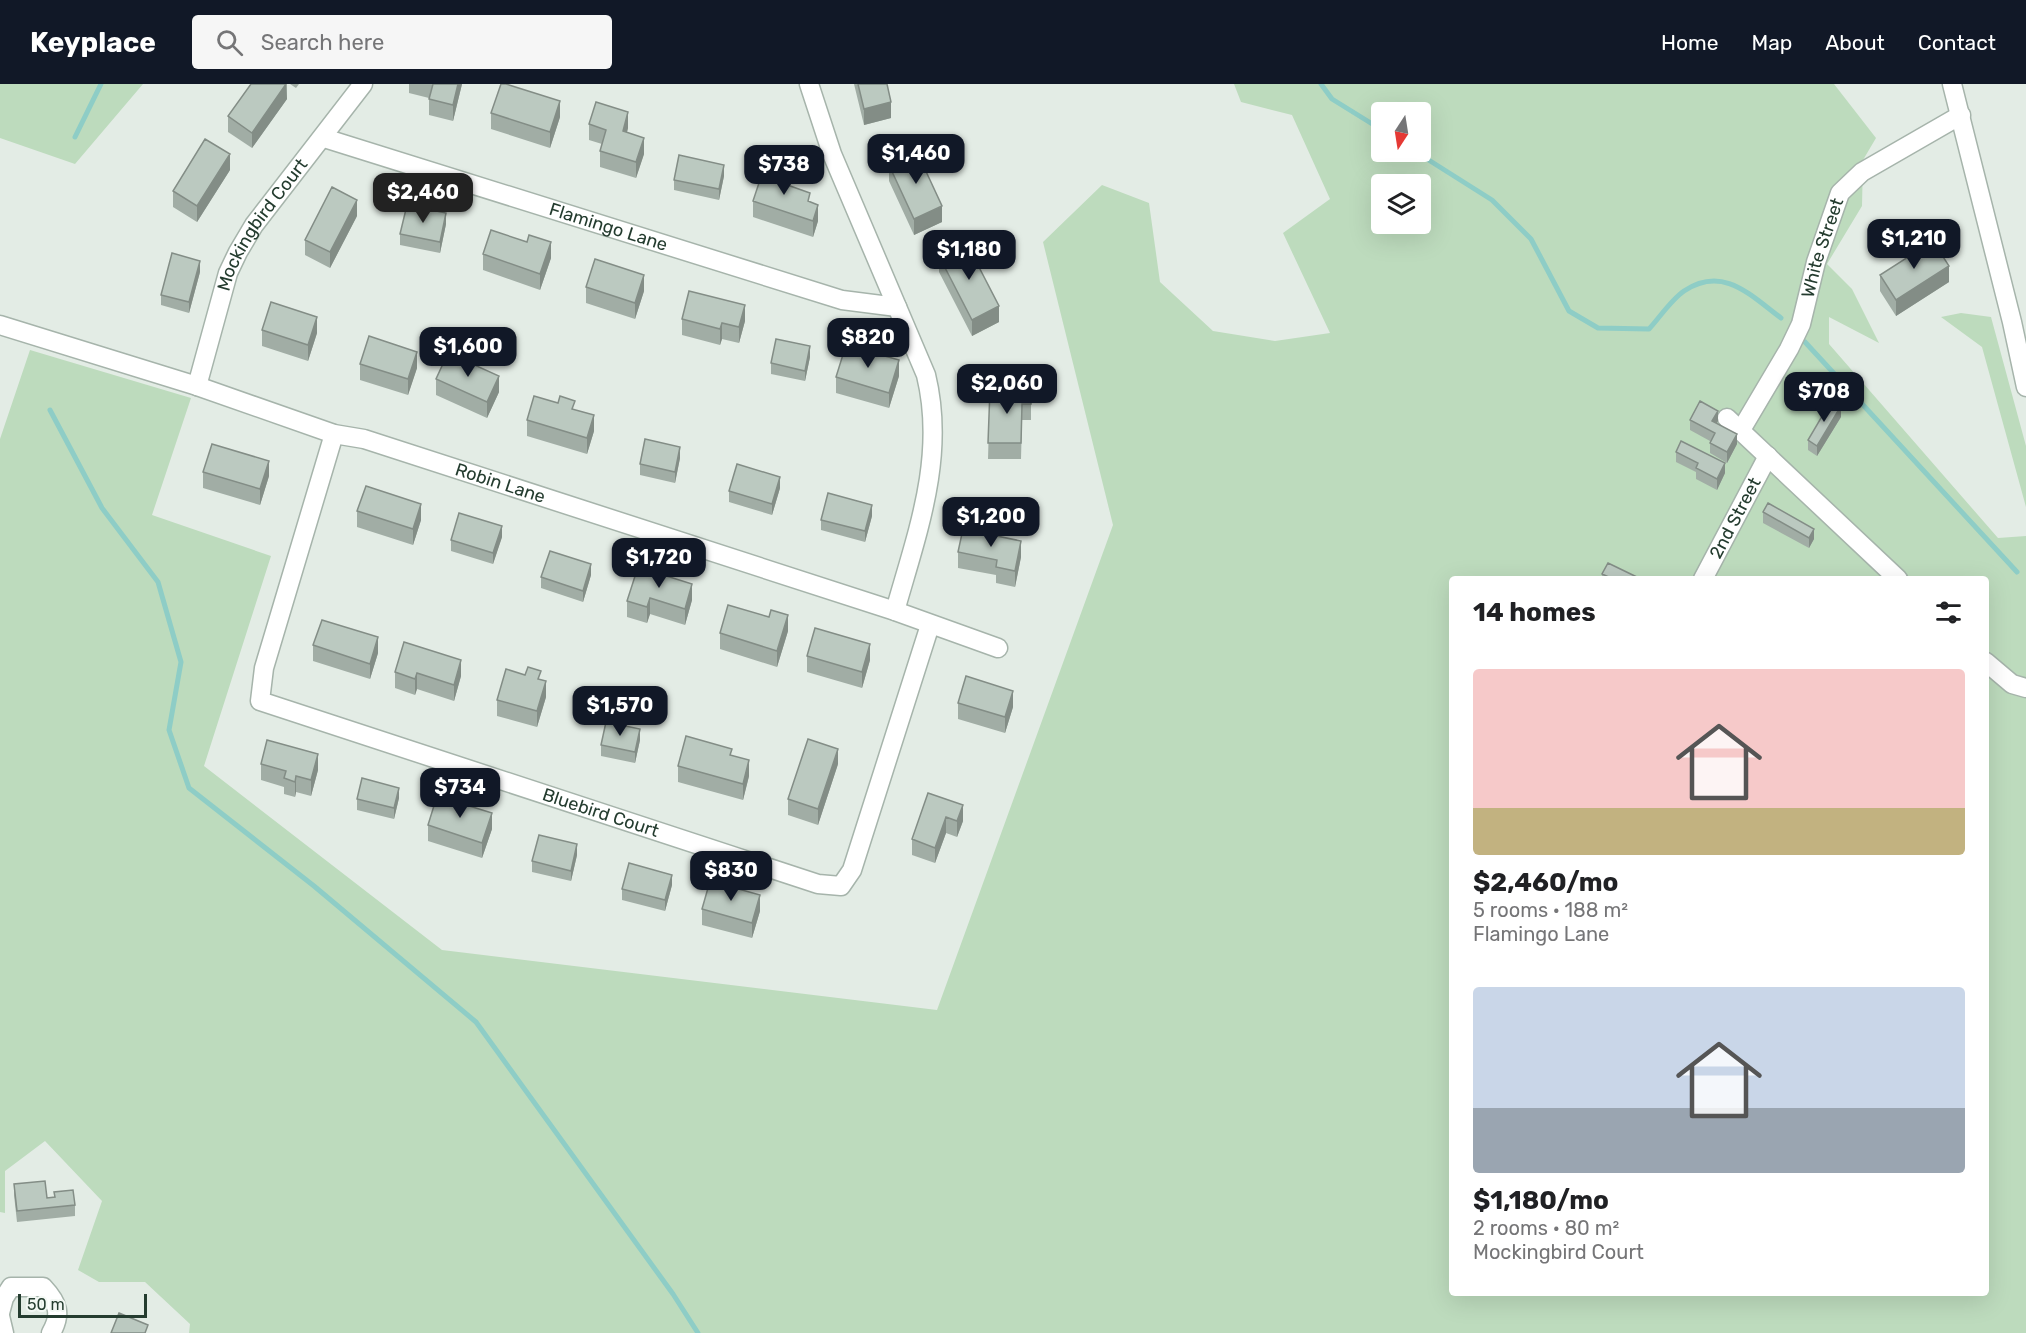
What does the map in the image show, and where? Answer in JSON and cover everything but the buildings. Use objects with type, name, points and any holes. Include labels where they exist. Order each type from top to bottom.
[{"type":"street","name":"Mockingbird Court","points":[[197,386],[228,273],[238,252],[254,225],[324,138],[363,84]]},
{"type":"street","points":[[809,84],[832,154],[926,375],[933,406],[931,473],[895,611]]},
{"type":"street","points":[[1952,84],[2026,387]]},
{"type":"street","name":"White Street","points":[[1741,430],[1789,349],[1801,324],[1816,262],[1840,193],[1862,172],[1961,115]]},
{"type":"street","name":"Flamingo Lane","points":[[324,138],[842,300],[897,307]]},
{"type":"street","name":"Robin Lane","points":[[0,325],[197,386],[334,434],[364,440],[895,611],[998,648]]},
{"type":"street","points":[[1727,418],[1895,576]]},
{"type":"street","name":"Bluebird Court","points":[[334,434],[264,668],[260,701],[818,884],[841,886],[852,870],[930,625]]},
{"type":"street","name":"2nd Street","points":[[1705,576],[1768,456]]},
{"type":"street","points":[[1989,665],[2012,684],[2026,688]]},
{"type":"street","points":[[4,1333],[0,1315],[4,1298],[11,1287],[44,1287],[56,1300],[59,1315],[51,1333]]},
{"type":"green space","points":[[0,84],[143,84],[75,164],[0,138]]},
{"type":"green space","points":[[1234,84],[1834,84],[1876,138],[1863,160],[1862,206],[1827,264],[1852,289],[1879,343],[1829,317],[1829,344],[1998,538],[2026,536],[2026,1333],[189,1333],[190,1324],[145,1282],[99,1282],[78,1270],[102,1201],[45,1141],[5,1171],[5,1213],[0,1212],[0,439],[30,350],[191,398],[152,515],[271,556],[204,766],[442,950],[937,1010],[1113,525],[1043,242],[1102,185],[1149,203],[1160,282],[1213,331],[1275,341],[1330,333],[1283,233],[1330,199],[1292,115],[1241,102]]},
{"type":"green space","points":[[1961,313],[1991,317],[2026,446],[2026,507],[1982,347],[1941,317]]},
{"type":"waterway","points":[[75,137],[101,84]]},
{"type":"waterway","points":[[1321,84],[1332,99],[1371,123]]},
{"type":"waterway","points":[[1431,161],[1492,200],[1531,239],[1569,311],[1598,328],[1649,329],[1684,291],[1711,281],[1736,286],[1781,318]]},
{"type":"waterway","points":[[1805,342],[2017,572]]},
{"type":"waterway","points":[[50,410],[102,508],[158,582],[181,662],[169,730],[189,788],[314,886],[476,1022],[673,1294],[698,1333]]}]
